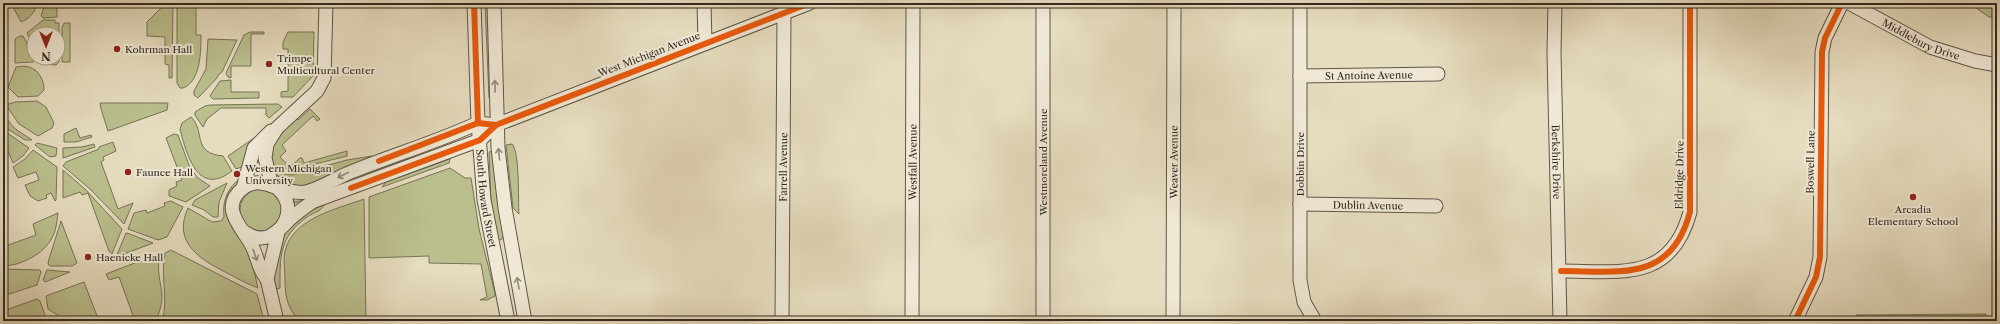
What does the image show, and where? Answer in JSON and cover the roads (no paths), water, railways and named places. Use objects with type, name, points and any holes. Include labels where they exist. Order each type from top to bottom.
[{"type":"street","points":[[267,279],[280,229],[287,217],[288,208],[285,197],[275,187],[268,171],[265,149],[277,128],[317,91],[324,78],[326,3]]},
{"type":"street","name":"South Howard Street","points":[[474,3],[478,123],[484,200],[508,321]]},
{"type":"street","name":"South Howard Street","points":[[494,3],[496,125],[505,208],[525,321]]},
{"type":"street","points":[[704,3],[705,43]]},
{"type":"street","name":"West Michigan Avenue","points":[[243,231],[252,236],[261,238],[280,229],[312,202],[480,140],[496,125],[810,3]]},
{"type":"street","name":"Westfall Avenue","points":[[912,321],[913,3]]},
{"type":"street","name":"Westmoreland Avenue","points":[[1043,3],[1043,321]]},
{"type":"street","name":"Weaver Avenue","points":[[1173,321],[1174,3]]},
{"type":"street","name":"Dobbin Drive","points":[[1300,3],[1300,280],[1304,302],[1315,321]]},
{"type":"street","name":"Berkshire Drive","points":[[1555,3],[1554,52],[1560,321]]},
{"type":"street","name":"Eldridge Drive","points":[[1560,271],[1618,271],[1645,267],[1665,256],[1682,237],[1690,212],[1690,3]]},
{"type":"street","name":"Boswell Lane","points":[[1795,321],[1816,277],[1820,257],[1822,52],[1825,38],[1842,3]]},
{"type":"street","name":"Middlebury Drive","points":[[1849,3],[1930,47],[1975,61],[1997,65]]},
{"type":"street","name":"Farrell Avenue","points":[[782,321],[784,12]]},
{"type":"street","name":"St Antoine Avenue","points":[[1300,76],[1438,74]]},
{"type":"street","name":"West Michigan Avenue","points":[[244,182],[257,183],[298,192],[312,190],[349,172],[478,123],[496,125]]},
{"type":"street","points":[[277,128],[273,129],[260,140],[251,156],[244,182],[236,196],[233,208],[234,218],[254,250],[260,271],[267,279],[277,321]]},
{"type":"street","name":"Dublin Avenue","points":[[1300,204],[1436,206]]},
{"type":"street","points":[[493,248],[512,245]]},
{"type":"place","name":"Kohrman Hall","points":[[117,49]]},
{"type":"place","name":"Trimpe Multicultural Center","points":[[269,64]]},
{"type":"place","name":"Faunce Hall","points":[[128,172]]},
{"type":"place","name":"Western Michigan University","points":[[237,174]]},
{"type":"place","name":"Arcadia Elementary School","points":[[1913,197]]},
{"type":"place","name":"Haenicke Hall","points":[[88,257]]}]
